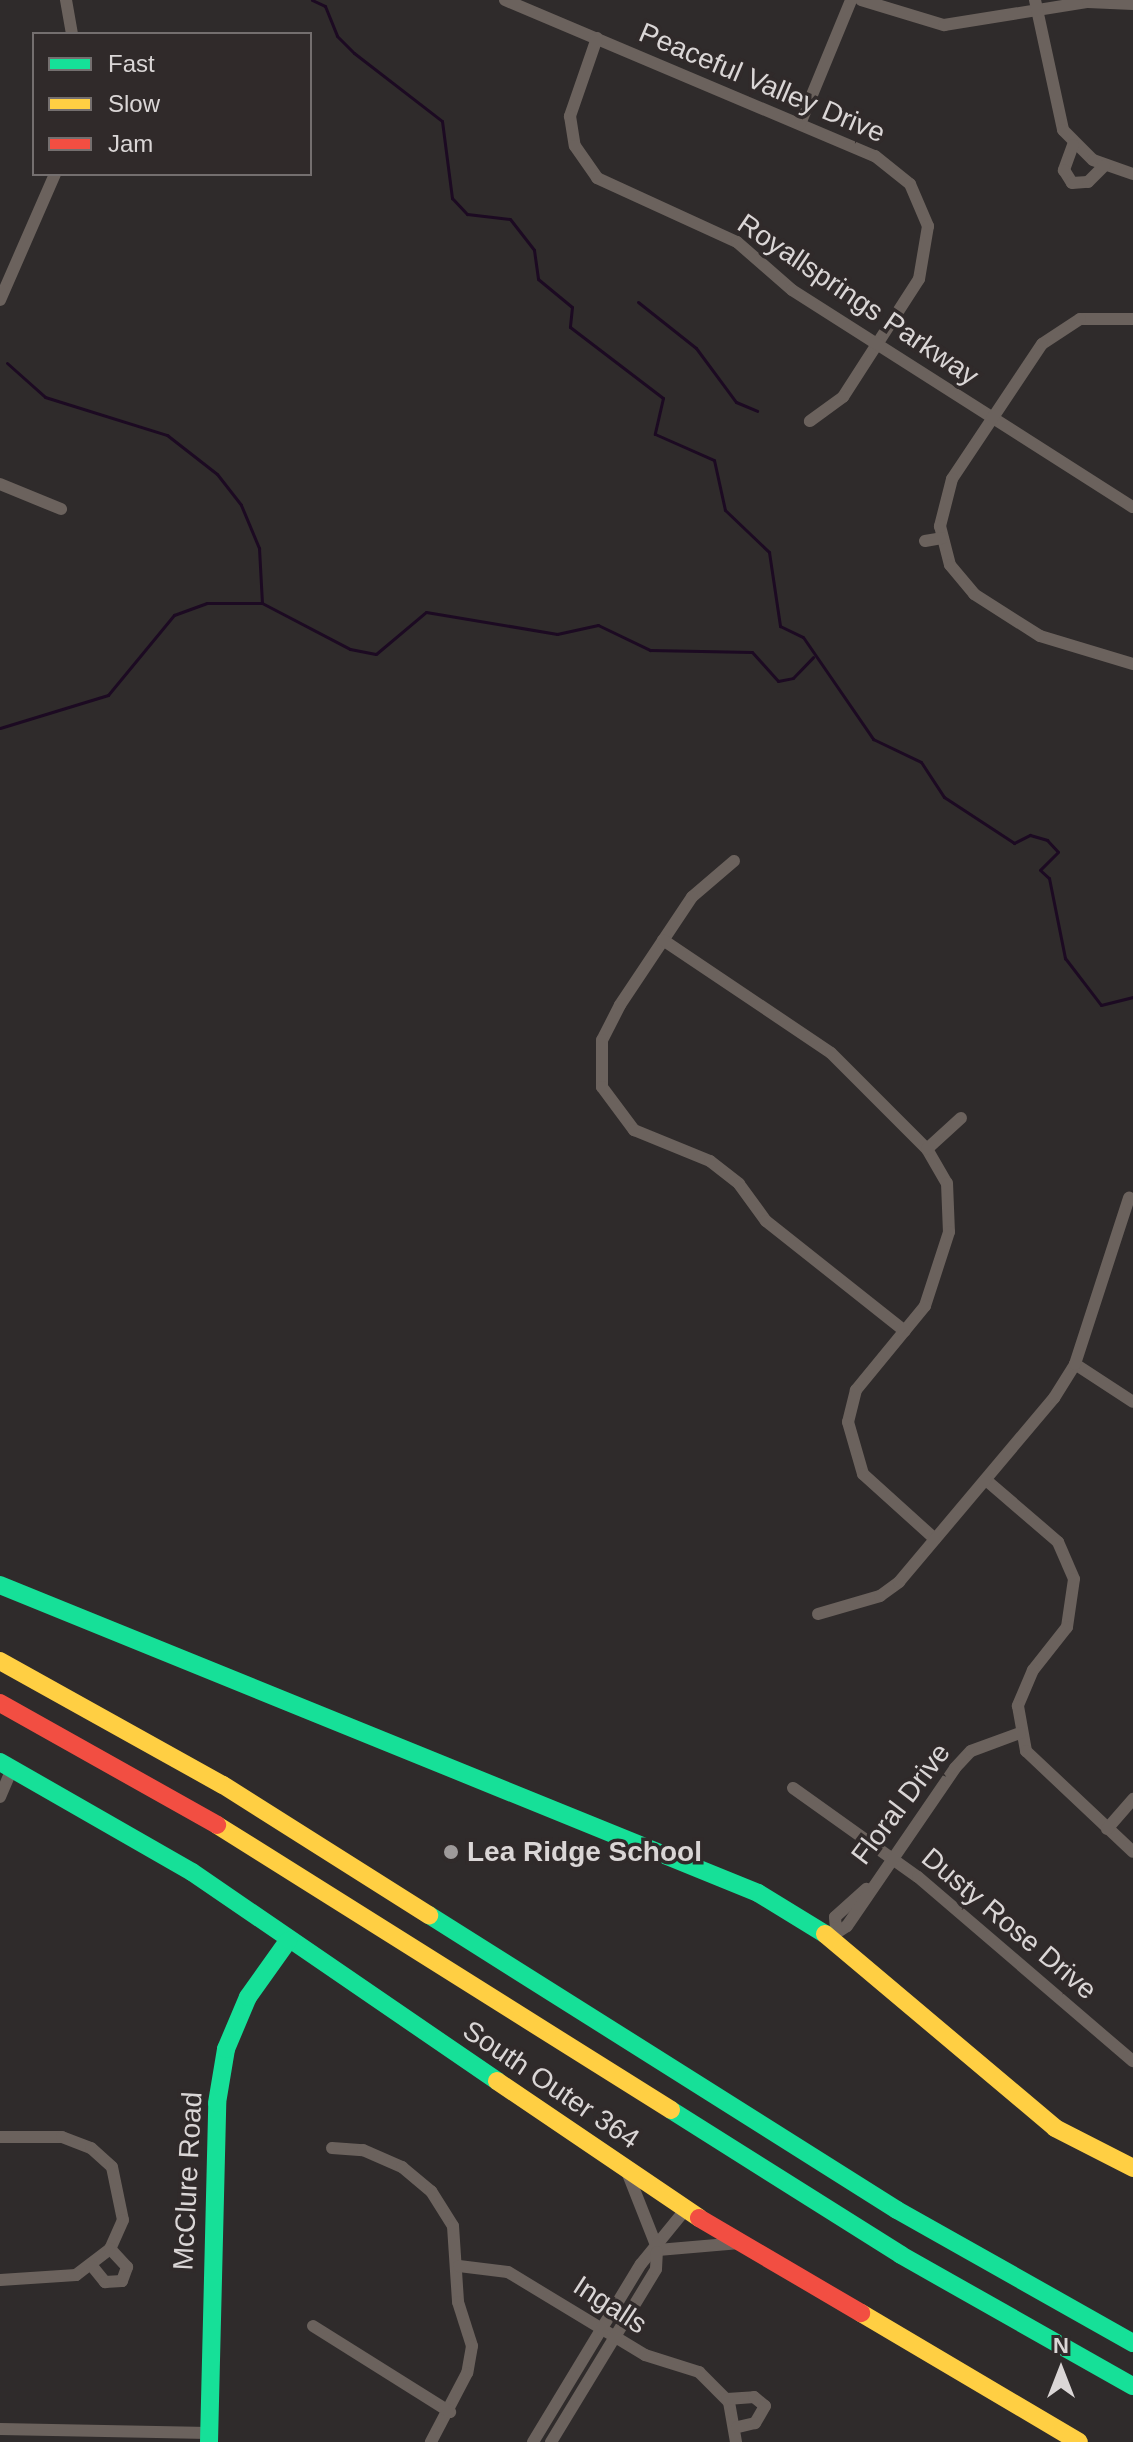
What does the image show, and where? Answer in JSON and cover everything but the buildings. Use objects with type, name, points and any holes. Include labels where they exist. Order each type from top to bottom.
[{"type":"main road","points":[[0,1585],[694,1863],[833,1933],[1055,2128],[1133,2168]]},
{"type":"main road","points":[[0,1661],[223,1785],[897,2210],[1133,2343]]},
{"type":"main road","points":[[0,1703],[225,1829],[901,2255],[1133,2386]]},
{"type":"main road","name":"South Outer 364","points":[[6,1766],[192,1872],[288,1941],[685,2210],[1079,2442]]},
{"type":"main road","name":"McClure Road","points":[[209,2438],[217,2103],[226,2049],[248,1997],[288,1941]]},
{"type":"street","points":[[66,0],[72,32]]},
{"type":"street","name":"Peaceful Valley Drive","points":[[505,0],[889,163],[922,206],[925,265],[843,397],[810,421]]},
{"type":"street","points":[[800,124],[851,0]]},
{"type":"street","points":[[861,0],[944,25],[1036,5],[1133,4]]},
{"type":"street","points":[[1036,5],[1053,108],[1073,145],[1104,166],[1133,174]]},
{"type":"street","name":"Royallsprings Parkway","points":[[597,38],[570,116],[575,146],[592,173],[737,242],[791,289],[1133,507]]},
{"type":"street","points":[[1073,145],[1064,170],[1072,183],[1088,182],[1104,166]]},
{"type":"street","points":[[0,300],[54,176]]},
{"type":"street","points":[[1133,319],[1091,316],[1056,330],[991,418],[945,495],[942,538],[954,573],[983,600],[1040,636],[1133,664]]},
{"type":"street","points":[[0,484],[61,509]]},
{"type":"street","points":[[925,541],[942,538]]},
{"type":"street","points":[[734,861],[692,897],[602,1040],[599,1072],[609,1103],[634,1130],[710,1161],[739,1184],[766,1221],[905,1331]]},
{"type":"street","points":[[663,940],[831,1053],[927,1149],[952,1195],[949,1232],[925,1306],[856,1390],[849,1441],[863,1474],[935,1539]]},
{"type":"street","points":[[927,1149],[961,1118]]},
{"type":"street","points":[[818,1614],[880,1596],[986,1480],[1075,1364],[1129,1198]]},
{"type":"street","points":[[1075,1364],[1133,1402]]},
{"type":"street","points":[[986,1480],[1058,1542],[1074,1579],[1067,1627],[1023,1688],[1020,1733],[1034,1766],[1133,1852]]},
{"type":"street","name":"Floral Drive","points":[[833,1933],[835,1917],[866,1889],[971,1751],[1020,1733]]},
{"type":"street","points":[[0,1797],[6,1766]]},
{"type":"street","name":"Dusty Rose Drive","points":[[793,1788],[891,1855],[1133,2061]]},
{"type":"street","points":[[1107,1829],[1133,1799]]},
{"type":"street","points":[[0,2137],[62,2137],[112,2167],[123,2220],[110,2249],[92,2266],[48,2280],[0,2280]]},
{"type":"street","points":[[332,2148],[363,2150],[421,2182],[453,2226],[459,2266],[458,2302],[472,2346],[450,2412],[431,2442]]},
{"type":"street","points":[[551,2442],[656,2269],[657,2251],[627,2171]]},
{"type":"street","points":[[533,2442],[600,2328],[685,2210]]},
{"type":"street","points":[[657,2251],[740,2243]]},
{"type":"street","points":[[92,2266],[105,2282],[122,2281],[127,2267],[110,2249]]},
{"type":"street","name":"Ingalls","points":[[459,2266],[508,2272],[645,2355],[699,2372],[727,2399],[737,2427],[736,2442]]},
{"type":"street","points":[[313,2326],[450,2412]]},
{"type":"street","points":[[727,2399],[754,2397],[765,2406],[755,2423],[737,2427]]},
{"type":"street","points":[[0,2429],[99,2437],[209,2438]]},
{"type":"waterway","points":[[312,0],[325,6],[337,36],[354,53],[442,121],[452,198],[467,214],[510,219],[534,250],[538,279],[572,307],[570,327],[663,398],[655,434],[714,460],[725,510],[769,552],[780,626],[803,637],[873,739],[921,762],[944,797],[1014,843],[1030,835],[1047,840],[1058,852],[1040,870],[1049,878],[1065,958],[1101,1005],[1133,997]]},
{"type":"waterway","points":[[638,302],[696,348],[736,402],[757,411]]},
{"type":"waterway","points":[[7,363],[45,397],[167,435],[217,474],[241,505],[259,548],[262,603]]},
{"type":"waterway","points":[[0,728],[108,695],[174,615],[207,603],[262,603],[350,649],[376,654],[426,612],[557,634],[598,625],[650,650],[752,652],[778,681],[793,678],[813,657]]},
{"type":"traffic: fast","points":[[0,1585],[758,1893],[825,1934]]},
{"type":"traffic: fast","points":[[0,1762],[192,1872],[497,2081]]},
{"type":"traffic: fast","points":[[429,1915],[897,2210],[1133,2343]]},
{"type":"traffic: fast","points":[[209,2442],[217,2103],[226,2049],[248,1997],[288,1941]]},
{"type":"traffic: fast","points":[[671,2110],[901,2255],[1133,2386]]},
{"type":"traffic: slow","points":[[0,1661],[223,1785],[429,1915]]},
{"type":"traffic: slow","points":[[217,1825],[671,2110]]},
{"type":"traffic: slow","points":[[825,1934],[1055,2128],[1133,2168]]},
{"type":"traffic: slow","points":[[497,2081],[699,2218]]},
{"type":"traffic: slow","points":[[861,2313],[1079,2442]]},
{"type":"traffic: jam","points":[[0,1703],[217,1825]]},
{"type":"traffic: jam","points":[[699,2218],[861,2313]]},
{"type":"place","name":"Lea Ridge School","points":[[451,1852]]}]
